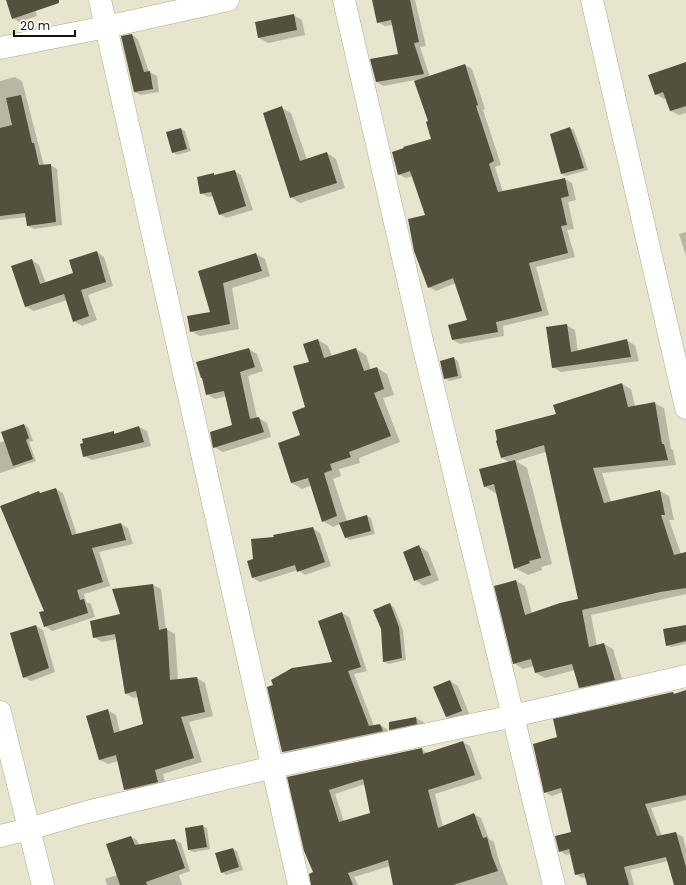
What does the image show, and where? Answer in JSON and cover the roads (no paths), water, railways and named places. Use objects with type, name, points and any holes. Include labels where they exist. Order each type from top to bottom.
[{"type":"street","points":[[100,0],[299,885]]},
{"type":"street","points":[[0,48],[106,27],[228,0]]},
{"type":"street","points":[[344,0],[422,345],[554,885]]},
{"type":"street","points":[[592,0],[686,408]]},
{"type":"street","points":[[0,836],[87,812],[273,767],[513,716],[686,676]]},
{"type":"street","points":[[0,712],[43,885]]}]
